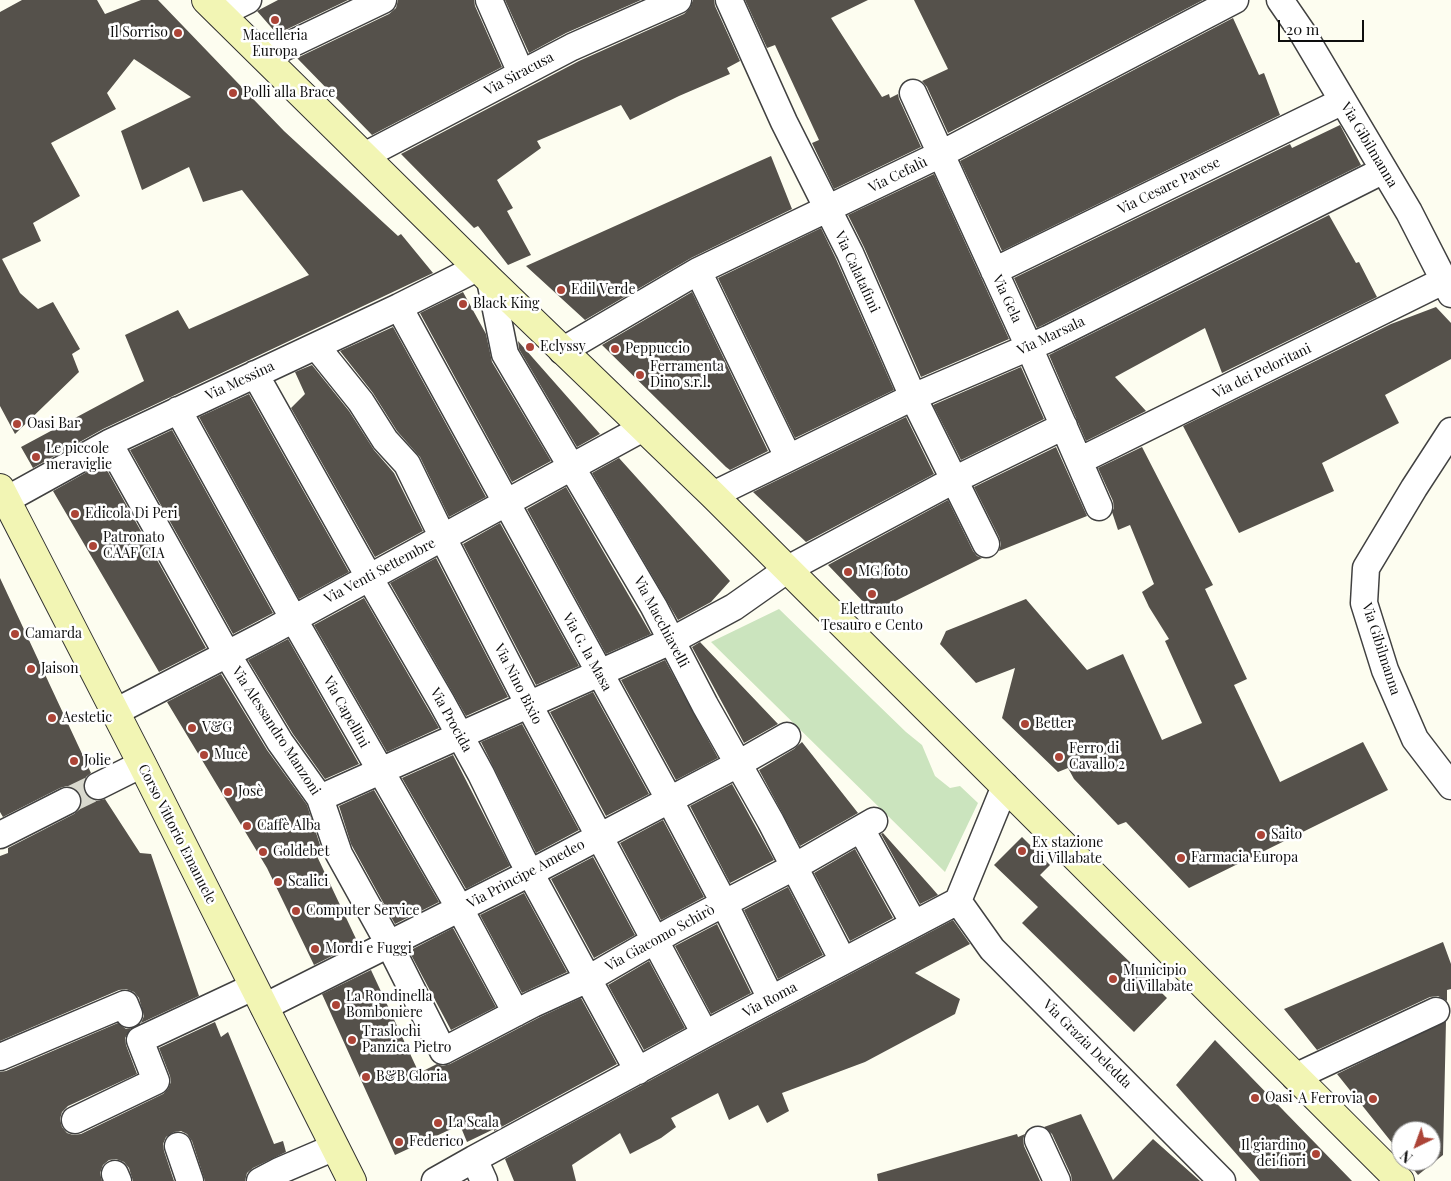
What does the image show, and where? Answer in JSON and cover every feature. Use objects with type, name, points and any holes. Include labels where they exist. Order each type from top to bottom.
[{"type":"main road","points":[[213,7],[483,274],[788,569],[1400,1181]]},
{"type":"main road","name":"Corso Vittorio Emanuele","points":[[3,494],[142,764],[352,1181]]},
{"type":"street","points":[[213,7],[248,0]]},
{"type":"street","points":[[264,57],[383,0]]},
{"type":"street","points":[[489,0],[521,73]]},
{"type":"street","name":"Via Siracusa","points":[[364,156],[572,47],[678,0]]},
{"type":"street","name":"Via Calatafimi","points":[[729,0],[784,122],[850,253],[913,397],[986,544]]},
{"type":"street","name":"Via Cefalù","points":[[562,351],[698,271],[941,154],[1235,0]]},
{"type":"street","name":"Via Gibilmanna","points":[[1280,0],[1302,32],[1409,212],[1448,287]]},
{"type":"street","name":"Via Gela","points":[[913,93],[1029,347],[1099,507]]},
{"type":"street","name":"Via Cesare Pavese","points":[[994,271],[1343,101]]},
{"type":"street","name":"Via Marsala","points":[[713,495],[913,397],[1029,347],[1384,170]]},
{"type":"street","points":[[698,271],[788,457]]},
{"type":"street","name":"Via Messina","points":[[3,494],[398,307],[483,274]]},
{"type":"street","name":"Via Macchiavelli","points":[[483,274],[505,354],[649,599],[843,961]]},
{"type":"street","name":"Via dei Peloritani","points":[[1079,461],[1448,287]]},
{"type":"street","name":"Via G. la Masa","points":[[398,307],[669,799],[724,903],[771,999]]},
{"type":"street","name":"Via Nino Bixio","points":[[316,346],[361,402],[385,440],[407,464],[529,705],[705,1034]]},
{"type":"street","name":"Via Procida","points":[[255,374],[481,774],[530,873],[638,1071]]},
{"type":"street","name":"Via Capellini","points":[[178,410],[380,771],[460,908],[516,1013]]},
{"type":"street","points":[[320,798],[671,641],[734,608],[788,569],[954,480],[1064,426]]},
{"type":"street","name":"Via Venti Settembre","points":[[115,712],[443,538],[643,428]]},
{"type":"street","name":"Via Gibilmanna","points":[[1451,432],[1414,488],[1366,568],[1364,603],[1385,670],[1415,739],[1451,786]]},
{"type":"street","name":"Via Alessandro Manzoni","points":[[109,443],[227,654],[280,742],[320,798],[339,854],[389,944],[443,1051]]},
{"type":"street","name":"Via Principe Amedeo","points":[[0,1057],[133,1023],[259,997],[389,944],[530,873],[738,764],[787,736]]},
{"type":"street","points":[[98,786],[142,764]]},
{"type":"street","points":[[958,901],[1005,786]]},
{"type":"street","points":[[0,835],[67,801]]},
{"type":"street","name":"Via Giacomo Schirò","points":[[443,1051],[516,1013],[588,979],[655,940],[794,867],[867,825],[914,924]]},
{"type":"street","name":"Via Roma","points":[[435,1181],[479,1170],[638,1071],[958,901]]},
{"type":"street","name":"Via Grazia Deledda","points":[[958,901],[992,949],[1222,1181]]},
{"type":"street","points":[[1295,1077],[1436,1011]]},
{"type":"street","points":[[75,1120],[156,1081],[133,1023]]},
{"type":"street","points":[[1038,1140],[1057,1181]]},
{"type":"street","points":[[178,1146],[190,1181]]},
{"type":"street","points":[[260,1181],[279,1171],[335,1148]]},
{"type":"green space","points":[[779,609],[906,732],[922,745],[935,776],[950,788],[960,786],[978,803],[945,872],[711,642]]},
{"type":"building","points":[[22,0],[97,0],[105,14],[141,0],[158,0],[284,131],[398,236],[401,234],[433,273],[103,429],[33,468],[21,447],[144,381],[125,335],[178,310],[189,329],[309,275],[242,190],[203,202],[189,167],[142,190],[121,131],[191,97],[134,59],[107,93],[116,109],[51,143],[80,196],[33,223],[41,241],[2,259],[20,293],[38,309],[53,302],[80,349],[72,354],[79,372],[15,434],[0,406],[0,12]]},
{"type":"building","points":[[278,0],[348,0],[277,34],[257,11]]},
{"type":"building","points":[[398,0],[474,0],[502,67],[372,135],[297,58],[389,14],[396,8]]},
{"type":"building","points":[[505,0],[641,0],[566,33],[529,53]]},
{"type":"building","points":[[693,0],[714,0],[740,61],[727,68],[730,74],[630,120],[621,105],[537,141],[541,148],[497,180],[513,208],[507,211],[531,255],[508,265],[478,226],[474,228],[401,154],[579,61],[684,14],[690,8]]},
{"type":"building","points":[[745,0],[868,0],[831,18],[882,97],[889,94],[890,98],[898,94],[921,147],[834,189],[812,143],[819,140],[775,45],[767,48]]},
{"type":"building","points":[[914,0],[1203,0],[948,133],[927,87],[922,81],[948,69]]},
{"type":"building","points":[[1233,18],[1259,75],[1264,73],[1280,115],[1002,251],[960,161]]},
{"type":"building","points":[[1340,125],[1361,165],[1037,328],[1014,278],[1290,144],[1292,148]]},
{"type":"building","points":[[771,156],[792,209],[691,258],[585,320],[526,266]]},
{"type":"building","points":[[934,174],[1009,339],[921,377],[848,215]]},
{"type":"building","points":[[1329,215],[1356,263],[1359,262],[1377,297],[1222,373],[1205,328],[1115,377],[1146,411],[1086,441],[1049,355]]},
{"type":"building","points":[[821,228],[894,390],[795,438],[718,278]]},
{"type":"building","points":[[463,292],[486,334],[492,362],[551,461],[512,482],[420,313]]},
{"type":"building","points":[[692,292],[768,451],[730,470],[602,345]]},
{"type":"building","points":[[1436,307],[1451,323],[1451,359],[1385,395],[1399,423],[1322,463],[1334,491],[1239,533],[1183,426],[1391,324]]},
{"type":"building","points":[[393,327],[486,497],[449,517],[420,457],[397,431],[373,393],[340,351]]},
{"type":"building","points":[[518,341],[600,434],[577,447],[519,349]]},
{"type":"building","points":[[312,365],[349,411],[374,450],[394,473],[423,531],[375,557],[291,408],[305,394],[295,372]]},
{"type":"building","points":[[1021,367],[1044,419],[961,460],[933,405]]},
{"type":"building","points":[[249,394],[349,572],[299,599],[199,417]]},
{"type":"building","points":[[906,417],[934,474],[806,542],[753,492]]},
{"type":"building","points":[[172,430],[273,613],[233,634],[130,450]]},
{"type":"building","points":[[1056,447],[1087,516],[999,551],[1001,544],[999,537],[974,487]]},
{"type":"building","points":[[1142,447],[1213,585],[1205,589],[1247,679],[1234,685],[1280,782],[1363,742],[1388,790],[1189,888],[1126,822],[1118,825],[1074,779],[1068,768],[1058,772],[1002,718],[1015,668],[976,683],[940,644],[946,631],[1026,599],[1087,670],[1123,654],[1162,740],[1202,723],[1165,641],[1169,639],[1142,592],[1154,584],[1130,525],[1118,530],[1112,512],[1114,508],[1113,501],[1098,468]]},
{"type":"building","points":[[619,458],[730,581],[711,602],[678,620],[592,473]]},
{"type":"building","points":[[103,463],[206,648],[159,672],[53,491]]},
{"type":"building","points":[[566,487],[651,634],[606,654],[527,509]]},
{"type":"building","points":[[948,500],[973,551],[982,558],[873,612],[828,565]]},
{"type":"building","points":[[500,523],[579,666],[536,685],[463,544]]},
{"type":"building","points":[[436,558],[508,697],[466,716],[390,583]]},
{"type":"building","points":[[0,578],[91,773],[86,777],[83,785],[85,793],[90,799],[97,801],[105,799],[140,853],[151,854],[199,996],[141,1023],[144,1016],[139,998],[134,992],[126,989],[119,990],[0,1041],[0,856],[8,853],[8,848],[74,814],[80,809],[82,801],[81,795],[76,789],[67,786],[3,817],[0,812]]},
{"type":"building","points":[[364,598],[439,728],[387,752],[314,625]]},
{"type":"building","points":[[288,639],[359,764],[325,779],[293,734],[248,660]]},
{"type":"building","points":[[700,642],[778,724],[744,743],[692,647]]},
{"type":"building","points":[[665,660],[718,758],[676,780],[621,680]]},
{"type":"building","points":[[221,674],[267,750],[307,805],[321,848],[315,852],[358,943],[314,965],[267,868],[167,702]]},
{"type":"building","points":[[593,692],[649,794],[606,816],[550,712]]},
{"type":"building","points":[[522,724],[579,830],[536,853],[481,742]]},
{"type":"building","points":[[802,742],[858,813],[800,846],[759,770],[794,749]]},
{"type":"building","points":[[453,755],[510,866],[466,889],[402,778]]},
{"type":"building","points":[[732,784],[774,860],[730,883],[690,806]]},
{"type":"building","points":[[374,790],[439,902],[395,924],[351,844],[339,806]]},
{"type":"building","points":[[663,820],[704,897],[661,920],[620,843]]},
{"type":"building","points":[[883,833],[938,895],[920,904],[881,834]]},
{"type":"building","name":"Municipio di Villabate","points":[[1022,837],[1050,865],[1040,875],[1167,998],[1134,1032],[1022,923],[1038,907],[994,865]]},
{"type":"building","points":[[855,849],[893,918],[850,941],[814,873]]},
{"type":"building","points":[[593,857],[635,935],[594,958],[551,879]]},
{"type":"building","points":[[788,887],[823,955],[778,979],[744,910]]},
{"type":"building","points":[[524,893],[567,972],[522,993],[480,915]]},
{"type":"building","points":[[953,920],[970,944],[915,973],[960,999],[955,1014],[865,1062],[782,1093],[789,1111],[767,1123],[758,1105],[729,1120],[718,1093],[671,1118],[676,1127],[661,1138],[630,1154],[620,1133],[572,1165],[576,1181],[514,1181],[505,1159]]},
{"type":"building","points":[[717,924],[751,993],[711,1014],[675,946]]},
{"type":"building","points":[[453,928],[496,1007],[451,1030],[409,951]]},
{"type":"building","points":[[1443,942],[1451,964],[1451,989],[1447,990],[1447,1001],[1438,996],[1430,997],[1317,1050],[1284,1009]]},
{"type":"building","points":[[649,961],[685,1028],[644,1050],[608,985]]},
{"type":"building","points":[[371,970],[419,1073],[437,1064],[443,1066],[450,1064],[581,998],[617,1064],[494,1131],[494,1129],[467,1142],[460,1125],[395,1155],[322,994]]},
{"type":"building","points":[[1446,1021],[1443,1155],[1441,1157],[1441,1121],[1391,1121],[1391,1142],[1337,1074]]},
{"type":"building","points":[[215,1022],[221,1037],[228,1032],[274,1144],[283,1141],[286,1152],[253,1168],[247,1173],[245,1181],[205,1181],[192,1141],[187,1134],[181,1131],[174,1132],[166,1137],[163,1144],[174,1181],[133,1181],[129,1168],[124,1162],[116,1159],[109,1160],[103,1165],[100,1173],[102,1181],[0,1181],[0,1072],[118,1023],[126,1029],[131,1028],[125,1038],[137,1074],[68,1106],[62,1112],[60,1119],[62,1127],[67,1133],[73,1135],[81,1134],[163,1094],[171,1082],[159,1048]]},
{"type":"building","points":[[1215,1040],[1352,1181],[1260,1181],[1176,1085]]},
{"type":"building","points":[[1081,1114],[1113,1180],[1153,1139],[1200,1181],[1072,1181],[1052,1134],[1044,1127]]},
{"type":"building","points":[[1017,1134],[1018,1137],[1025,1134],[1023,1139],[1024,1146],[1040,1181],[878,1181],[877,1174]]},
{"type":"building","points":[[1415,1171],[1423,1171],[1418,1175]]},
{"type":"tunnel","points":[[67,801],[98,786]]},
{"type":"place","name":"Macelleria Europa","points":[[275,20]]},
{"type":"place","name":"Il Sorriso","points":[[178,33]]},
{"type":"place","name":"Polli alla Brace","points":[[233,93]]},
{"type":"place","name":"Edil Verde","points":[[561,290]]},
{"type":"place","name":"Black King","points":[[463,304]]},
{"type":"place","name":"Eclyssy","points":[[530,347]]},
{"type":"place","name":"Peppuccio","points":[[615,349]]},
{"type":"place","name":"Ferramenta Dino s.r.l.","points":[[640,375]]},
{"type":"place","name":"Oasi Bar","points":[[17,424]]},
{"type":"place","name":"Le piccole meraviglie","points":[[36,457]]},
{"type":"place","name":"Edicola Di Peri","points":[[75,514]]},
{"type":"place","name":"Patronato CAAF CIA","points":[[93,546]]},
{"type":"place","name":"MG foto","points":[[848,572]]},
{"type":"place","name":"Elettrauto Tesauro e Cento","points":[[872,594]]},
{"type":"place","name":"Camarda","points":[[15,634]]},
{"type":"place","name":"Jaison","points":[[31,669]]},
{"type":"place","name":"Aestetic","points":[[52,718]]},
{"type":"place","name":"Better","points":[[1025,724]]},
{"type":"place","name":"V&G","points":[[192,728]]},
{"type":"place","name":"Mucè","points":[[204,755]]},
{"type":"place","name":"Ferro di Cavallo 2","points":[[1059,757]]},
{"type":"place","name":"Jolie","points":[[74,761]]},
{"type":"place","name":"Josè","points":[[228,792]]},
{"type":"place","name":"Caffè Alba","points":[[247,826]]},
{"type":"place","name":"Saito","points":[[1261,835]]},
{"type":"place","name":"Ex stazione di Villabate","points":[[1022,851]]},
{"type":"place","name":"Goldebet","points":[[263,852]]},
{"type":"place","name":"Farmacia Europa","points":[[1181,858]]},
{"type":"place","name":"Scalici","points":[[278,882]]},
{"type":"place","name":"Computer Service","points":[[296,911]]},
{"type":"place","name":"Mordi e Fuggi","points":[[315,949]]},
{"type":"place","name":"Municipio di Villabate","points":[[1113,979]]},
{"type":"place","name":"La Rondinella Bomboniere","points":[[336,1005]]},
{"type":"place","name":"Traslochi Panzica Pietro","points":[[352,1040]]},
{"type":"place","name":"B&B Gloria","points":[[366,1077]]},
{"type":"place","name":"Oasi","points":[[1255,1098]]},
{"type":"place","name":"A Ferrovia","points":[[1373,1099]]},
{"type":"place","name":"La Scala","points":[[438,1123]]},
{"type":"place","name":"Federico","points":[[399,1142]]},
{"type":"place","name":"Il giardino dei fiori","points":[[1316,1154]]}]
